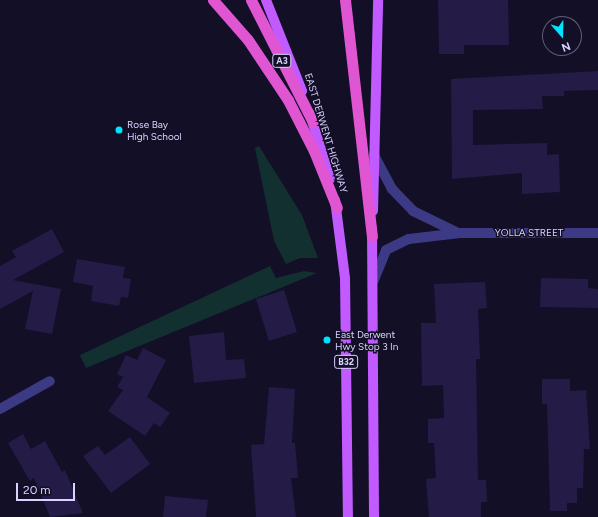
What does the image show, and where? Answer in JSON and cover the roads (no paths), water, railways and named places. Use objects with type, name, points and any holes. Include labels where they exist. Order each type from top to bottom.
[{"type":"highway","points":[[213,0],[248,40],[288,100],[317,157],[336,208]]},
{"type":"highway","name":"A3","points":[[252,0],[313,122]]},
{"type":"highway","points":[[345,0],[372,236]]},
{"type":"main road","name":"EAST DERWENT HIGHWAY","points":[[266,0],[313,122],[336,208],[345,284],[348,517]]},
{"type":"main road","points":[[374,517],[372,236],[378,0]]},
{"type":"street","name":"YOLLA STREET","points":[[374,155],[392,189],[413,211],[442,228],[460,233]]},
{"type":"street","name":"YOLLA STREET","points":[[372,287],[381,259],[392,245],[409,239],[460,233],[598,233]]},
{"type":"street","points":[[0,409],[50,381]]},
{"type":"place","name":"Rose Bay High School","points":[[119,130]]},
{"type":"place","name":"East Derwent Hwy Stop 3 In","points":[[327,340]]}]
